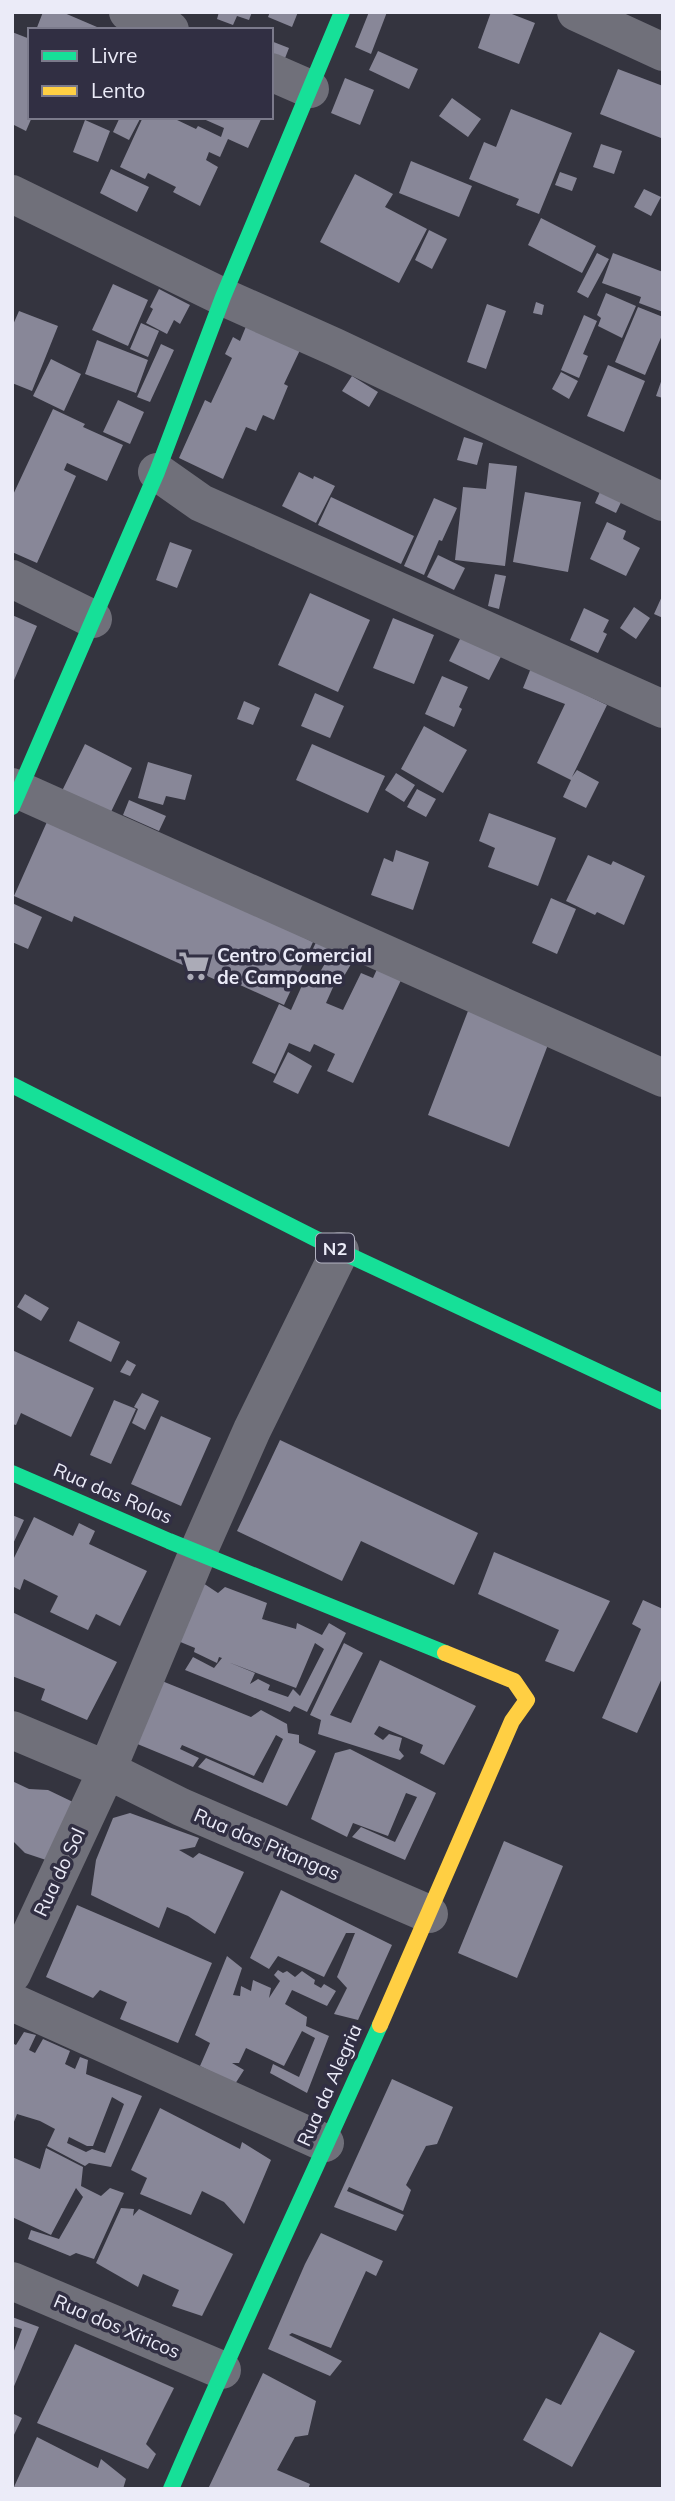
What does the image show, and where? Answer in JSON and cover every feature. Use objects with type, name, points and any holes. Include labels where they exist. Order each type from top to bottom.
[{"type":"street","points":[[128,12],[165,28]]},
{"type":"street","points":[[342,12],[223,297],[157,472],[15,795],[663,1078]]},
{"type":"street","points":[[576,12],[663,52]]},
{"type":"street","points":[[273,73],[310,89]]},
{"type":"street","points":[[12,194],[223,297],[663,502]]},
{"type":"street","points":[[157,472],[201,503],[663,709]]},
{"type":"street","points":[[12,579],[93,619]]},
{"type":"street","name":"N2","points":[[12,1085],[340,1251],[663,1402]]},
{"type":"street","name":"Rua do Sol","points":[[12,1974],[107,1770],[252,1430],[340,1251]]},
{"type":"street","name":"Rua das Rolas","points":[[12,1473],[514,1681],[527,1700]]},
{"type":"street","name":"Rua da Alegria","points":[[171,2489],[222,2370],[287,2233],[429,1914],[512,1721],[527,1700]]},
{"type":"street","name":"Rua das Pitangas","points":[[12,1730],[107,1770],[181,1807],[429,1914]]},
{"type":"street","points":[[12,2002],[326,2143]]},
{"type":"street","name":"Rua dos Xiricos","points":[[12,2281],[222,2370]]},
{"type":"building","points":[[43,12],[62,12],[99,28],[37,28]]},
{"type":"building","points":[[219,12],[252,12],[249,20],[237,16],[233,25],[217,19]]},
{"type":"building","points":[[270,12],[298,12],[292,27],[268,17]]},
{"type":"building","points":[[369,12],[387,12],[371,54],[355,47]]},
{"type":"building","points":[[491,12],[507,12],[535,23],[519,64],[478,48]]},
{"type":"building","points":[[12,32],[28,38],[28,119],[31,119],[26,131],[12,124]]},
{"type":"building","points":[[273,42],[289,48],[280,71],[273,69]]},
{"type":"building","points":[[378,51],[418,69],[409,89],[369,70]]},
{"type":"building","points":[[618,69],[663,86],[661,138],[600,114]]},
{"type":"building","points":[[345,78],[374,90],[360,125],[331,113]]},
{"type":"building","points":[[452,98],[481,119],[468,137],[439,116]]},
{"type":"building","points":[[511,109],[572,133],[539,214],[516,205],[519,199],[469,179],[484,142],[496,147]]},
{"type":"building","points":[[119,119],[140,119],[129,140],[113,132]]},
{"type":"building","points":[[142,119],[175,119],[221,137],[224,128],[204,119],[261,119],[248,148],[228,139],[220,157],[209,152],[206,160],[218,167],[200,206],[173,192],[176,187],[148,173],[145,179],[120,167]]},
{"type":"building","points":[[85,120],[110,131],[98,162],[73,152]]},
{"type":"building","points":[[601,144],[622,151],[614,174],[593,167]]},
{"type":"building","points":[[411,161],[472,186],[459,217],[399,193]]},
{"type":"building","points":[[111,169],[149,187],[137,212],[100,193]]},
{"type":"building","points":[[560,172],[577,178],[572,191],[555,185]]},
{"type":"building","points":[[355,174],[393,194],[385,207],[427,229],[399,283],[320,242]]},
{"type":"building","points":[[644,189],[661,197],[651,216],[634,207]]},
{"type":"building","points":[[541,218],[596,246],[582,273],[528,245]]},
{"type":"building","points":[[429,230],[447,239],[432,269],[415,260]]},
{"type":"building","points":[[597,253],[609,259],[588,298],[577,292]]},
{"type":"building","points":[[613,253],[663,272],[663,312],[639,303],[641,297],[602,283]]},
{"type":"building","points":[[113,284],[148,300],[128,346],[92,330]]},
{"type":"building","points":[[159,289],[190,305],[180,324],[174,320],[167,334],[146,323]]},
{"type":"building","points":[[606,293],[636,306],[622,338],[598,326],[601,318],[597,315]]},
{"type":"building","points":[[536,302],[544,305],[542,315],[533,313]]},
{"type":"building","points":[[487,304],[506,311],[486,369],[467,362]]},
{"type":"building","points":[[638,307],[663,317],[663,333],[645,375],[615,362]]},
{"type":"building","points":[[19,311],[58,326],[32,391],[12,383],[12,327]]},
{"type":"building","points":[[584,315],[597,321],[583,354],[588,356],[579,378],[561,370]]},
{"type":"building","points":[[141,323],[159,331],[148,357],[130,349]]},
{"type":"building","points":[[247,324],[301,348],[284,384],[288,386],[274,420],[263,415],[256,431],[246,427],[223,479],[179,458],[205,400],[211,403],[232,358],[225,354],[233,337],[240,341]]},
{"type":"building","points":[[97,340],[148,360],[136,393],[85,374]]},
{"type":"building","points":[[161,344],[174,350],[150,402],[137,397]]},
{"type":"building","points":[[51,359],[81,374],[64,411],[33,396]]},
{"type":"building","points":[[608,365],[645,381],[624,432],[587,416]]},
{"type":"building","points":[[561,372],[578,381],[569,399],[552,389]]},
{"type":"building","points":[[352,376],[378,392],[369,407],[342,391]]},
{"type":"building","points":[[663,376],[663,398],[656,396]]},
{"type":"building","points":[[118,400],[144,412],[130,444],[103,432]]},
{"type":"building","points":[[53,409],[85,424],[83,427],[123,445],[107,481],[67,463],[64,470],[76,476],[37,563],[12,552],[12,497]]},
{"type":"building","points":[[464,437],[483,443],[477,465],[457,460]]},
{"type":"building","points":[[489,463],[517,466],[505,566],[455,560],[463,487],[486,489]]},
{"type":"building","points":[[299,472],[335,486],[316,523],[282,506]]},
{"type":"building","points":[[603,485],[624,496],[616,513],[595,503]]},
{"type":"building","points":[[525,492],[581,502],[568,572],[513,562]]},
{"type":"building","points":[[331,497],[414,536],[401,564],[318,525]]},
{"type":"building","points":[[434,498],[457,508],[424,575],[404,566]]},
{"type":"building","points":[[607,522],[626,531],[623,539],[640,548],[626,576],[590,559]]},
{"type":"building","points":[[170,542],[192,550],[177,588],[156,580]]},
{"type":"building","points":[[438,555],[465,568],[454,590],[427,577]]},
{"type":"building","points":[[495,574],[506,576],[499,609],[488,606]]},
{"type":"building","points":[[310,593],[370,620],[338,692],[278,665]]},
{"type":"building","points":[[663,594],[663,618],[654,614]]},
{"type":"building","points":[[634,607],[650,618],[636,639],[620,628]]},
{"type":"building","points":[[584,608],[609,620],[603,632],[607,634],[598,653],[570,640]]},
{"type":"building","points":[[12,615],[37,626],[12,685]]},
{"type":"building","points":[[393,618],[434,635],[414,684],[373,668]]},
{"type":"building","points":[[469,621],[509,641],[489,680],[449,661]]},
{"type":"building","points":[[533,663],[572,688],[607,705],[572,777],[577,770],[599,782],[586,808],[563,797],[571,780],[537,763],[565,704],[523,688]]},
{"type":"building","points":[[442,676],[468,687],[454,727],[425,714]]},
{"type":"building","points":[[315,693],[344,706],[330,738],[301,726]]},
{"type":"building","points":[[244,701],[260,708],[253,725],[237,719]]},
{"type":"building","points":[[424,726],[467,750],[443,793],[401,769]]},
{"type":"building","points":[[85,744],[132,768],[110,814],[62,791]]},
{"type":"building","points":[[312,744],[385,776],[368,813],[296,780]]},
{"type":"building","points":[[148,762],[192,775],[185,800],[166,796],[163,805],[138,798]]},
{"type":"building","points":[[396,773],[415,785],[404,802],[385,790]]},
{"type":"building","points":[[417,789],[436,799],[426,817],[407,807]]},
{"type":"building","points":[[129,800],[166,816],[159,831],[123,815]]},
{"type":"building","points":[[489,813],[556,838],[538,886],[488,867],[495,848],[479,841]]},
{"type":"building","points":[[50,815],[313,942],[284,1005],[218,975],[216,980],[74,916],[72,922],[14,896]]},
{"type":"building","points":[[396,850],[429,862],[413,910],[371,895],[384,858],[393,862]]},
{"type":"building","points":[[588,855],[611,865],[613,861],[645,876],[624,925],[566,901]]},
{"type":"building","points":[[551,898],[576,909],[557,954],[532,943]]},
{"type":"building","points":[[12,903],[42,917],[28,949],[12,942]]},
{"type":"building","points":[[318,938],[331,945],[322,964],[309,957]]},
{"type":"building","points":[[334,948],[354,959],[340,983],[320,972]]},
{"type":"building","points":[[378,967],[402,978],[353,1083],[327,1071],[335,1054],[314,1044],[310,1052],[289,1043],[275,1074],[252,1063],[279,1004],[291,1010],[304,981],[312,984],[315,977],[334,985],[326,1003],[343,1010],[361,973],[373,978]]},
{"type":"building","points":[[468,1011],[549,1042],[509,1147],[428,1115]]},
{"type":"building","points":[[288,1052],[312,1066],[298,1094],[273,1082]]},
{"type":"building","points":[[25,1294],[49,1308],[41,1321],[17,1307]]},
{"type":"building","points":[[78,1321],[120,1342],[111,1362],[69,1341]]},
{"type":"building","points":[[12,1350],[94,1388],[71,1437],[21,1413],[16,1425],[12,1424]]},
{"type":"building","points":[[127,1360],[136,1365],[130,1376],[120,1372]]},
{"type":"building","points":[[142,1393],[159,1401],[145,1430],[132,1423],[138,1409],[134,1407]]},
{"type":"building","points":[[114,1400],[136,1409],[111,1464],[90,1455]]},
{"type":"building","points":[[161,1416],[211,1438],[181,1506],[131,1484]]},
{"type":"building","points":[[280,1440],[478,1533],[454,1585],[361,1541],[342,1581],[237,1531]]},
{"type":"building","points":[[12,1515],[24,1520],[12,1546]]},
{"type":"building","points":[[34,1517],[73,1536],[79,1523],[95,1531],[89,1544],[147,1571],[120,1626],[96,1614],[88,1630],[50,1612],[58,1596],[24,1579],[20,1590],[12,1586],[12,1562]]},
{"type":"building","points":[[494,1552],[610,1601],[574,1672],[545,1661],[559,1630],[478,1594]]},
{"type":"building","points":[[203,1583],[218,1593],[225,1587],[267,1603],[262,1619],[296,1629],[297,1623],[322,1635],[329,1623],[346,1633],[307,1712],[294,1706],[290,1712],[185,1670],[193,1657],[214,1668],[222,1658],[219,1657],[217,1663],[194,1652],[195,1648],[178,1641]],"holes":[[[315,1643],[324,1649],[300,1696],[293,1689],[288,1697],[268,1690],[270,1685],[258,1679],[250,1684],[255,1673],[228,1662],[296,1688]]]},
{"type":"building","points":[[643,1600],[663,1609],[663,1676],[637,1733],[602,1718],[641,1629],[632,1624]]},
{"type":"building","points":[[12,1612],[117,1662],[87,1720],[41,1700],[45,1689],[12,1676]]},
{"type":"building","points":[[344,1643],[363,1653],[330,1715],[351,1723],[380,1660],[476,1706],[444,1765],[420,1753],[423,1745],[379,1726],[374,1734],[383,1740],[389,1734],[402,1738],[399,1750],[404,1756],[400,1760],[318,1734],[321,1720],[310,1715]]},
{"type":"building","points":[[162,1681],[251,1717],[261,1710],[287,1724],[288,1733],[299,1735],[299,1743],[316,1751],[287,1806],[198,1767],[206,1758],[263,1783],[283,1739],[276,1735],[254,1776],[182,1745],[180,1749],[199,1758],[193,1767],[135,1743]]},
{"type":"building","points":[[350,1749],[436,1793],[405,1860],[352,1837],[361,1827],[395,1842],[417,1797],[406,1793],[388,1836],[353,1823],[347,1837],[311,1819],[335,1753]]},
{"type":"building","points":[[12,1781],[29,1789],[48,1790],[73,1802],[46,1860],[25,1853],[12,1840]]},
{"type":"building","points":[[130,1813],[199,1838],[195,1847],[179,1850],[193,1858],[199,1853],[244,1872],[215,1934],[188,1916],[167,1907],[159,1928],[91,1895],[96,1860],[113,1818]]},
{"type":"building","points":[[504,1841],[563,1866],[517,1978],[458,1953]]},
{"type":"building","points":[[281,1890],[392,1945],[358,2020],[334,2014],[347,1988],[337,1977],[355,1933],[346,1933],[324,1977],[278,1956],[269,1969],[250,1958]]},
{"type":"building","points":[[77,1905],[212,1963],[178,2043],[120,2019],[127,2002],[100,1990],[93,1998],[46,1977]]},
{"type":"building","points":[[227,1956],[242,1968],[233,1995],[240,1996],[241,1986],[251,1991],[253,1980],[271,1988],[269,1998],[280,1981],[274,1975],[278,1970],[283,1973],[287,1971],[295,1977],[302,1971],[315,1980],[314,1984],[321,1988],[324,1984],[336,1991],[327,2006],[292,1990],[285,2004],[307,2017],[306,2026],[329,2036],[307,2093],[270,2073],[273,2064],[299,2077],[315,2038],[302,2031],[284,2066],[246,2048],[239,2063],[232,2063],[244,2070],[235,2084],[200,2066],[210,2043],[195,2035]]},
{"type":"building","points":[[24,2032],[36,2035],[29,2050],[35,2053],[43,2039],[70,2051],[65,2064],[75,2069],[80,2057],[88,2060],[86,2074],[142,2096],[111,2167],[89,2163],[85,2166],[47,2146],[55,2129],[40,2121],[17,2114],[12,2127],[12,2043],[16,2045]],"holes":[[[112,2097],[124,2104],[105,2153],[92,2149],[86,2152],[67,2143],[69,2137],[87,2146],[93,2146]]]},
{"type":"building","points":[[392,2079],[453,2107],[437,2144],[426,2146],[406,2185],[411,2190],[403,2211],[349,2187],[347,2191],[404,2215],[396,2231],[334,2207]]},
{"type":"building","points":[[160,2108],[240,2149],[242,2142],[271,2160],[244,2224],[224,2202],[202,2191],[191,2215],[140,2194],[147,2178],[131,2170]]},
{"type":"building","points":[[46,2148],[83,2167],[81,2186],[101,2196],[110,2188],[124,2193],[94,2259],[76,2253],[70,2256],[28,2239],[31,2230],[59,2239],[83,2197],[76,2188],[51,2235],[12,2217],[12,2157],[40,2169]]},
{"type":"building","points":[[121,2208],[134,2209],[133,2216],[139,2209],[233,2254],[202,2316],[172,2306],[179,2290],[143,2274],[138,2287],[96,2263]]},
{"type":"building","points":[[321,2233],[383,2261],[376,2276],[366,2271],[331,2348],[292,2333],[289,2335],[342,2361],[330,2376],[268,2349]]},
{"type":"building","points":[[12,2317],[39,2327],[12,2391],[12,2356],[22,2329],[12,2326]]},
{"type":"building","points":[[600,2332],[635,2351],[572,2467],[523,2440],[546,2398],[561,2405]]},
{"type":"building","points":[[75,2344],[174,2388],[146,2444],[156,2454],[148,2469],[37,2423]]},
{"type":"building","points":[[263,2373],[316,2401],[308,2435],[295,2437],[277,2470],[310,2484],[308,2489],[208,2489]]},
{"type":"building","points":[[12,2413],[22,2418],[12,2439]]},
{"type":"building","points":[[37,2437],[98,2468],[101,2459],[126,2479],[123,2489],[13,2489]]},
{"type":"traffic: fast","points":[[12,807],[157,472],[223,297],[342,12]]},
{"type":"traffic: fast","points":[[12,1085],[340,1251],[663,1402]]},
{"type":"traffic: fast","points":[[12,1473],[169,1541],[445,1653]]},
{"type":"traffic: fast","points":[[171,2489],[380,2025]]},
{"type":"traffic: slow","points":[[380,2025],[512,1721],[527,1700],[514,1681],[445,1653]]},
{"type":"place","name":"Centro Comercial de Campoane","points":[[194,966]]}]
